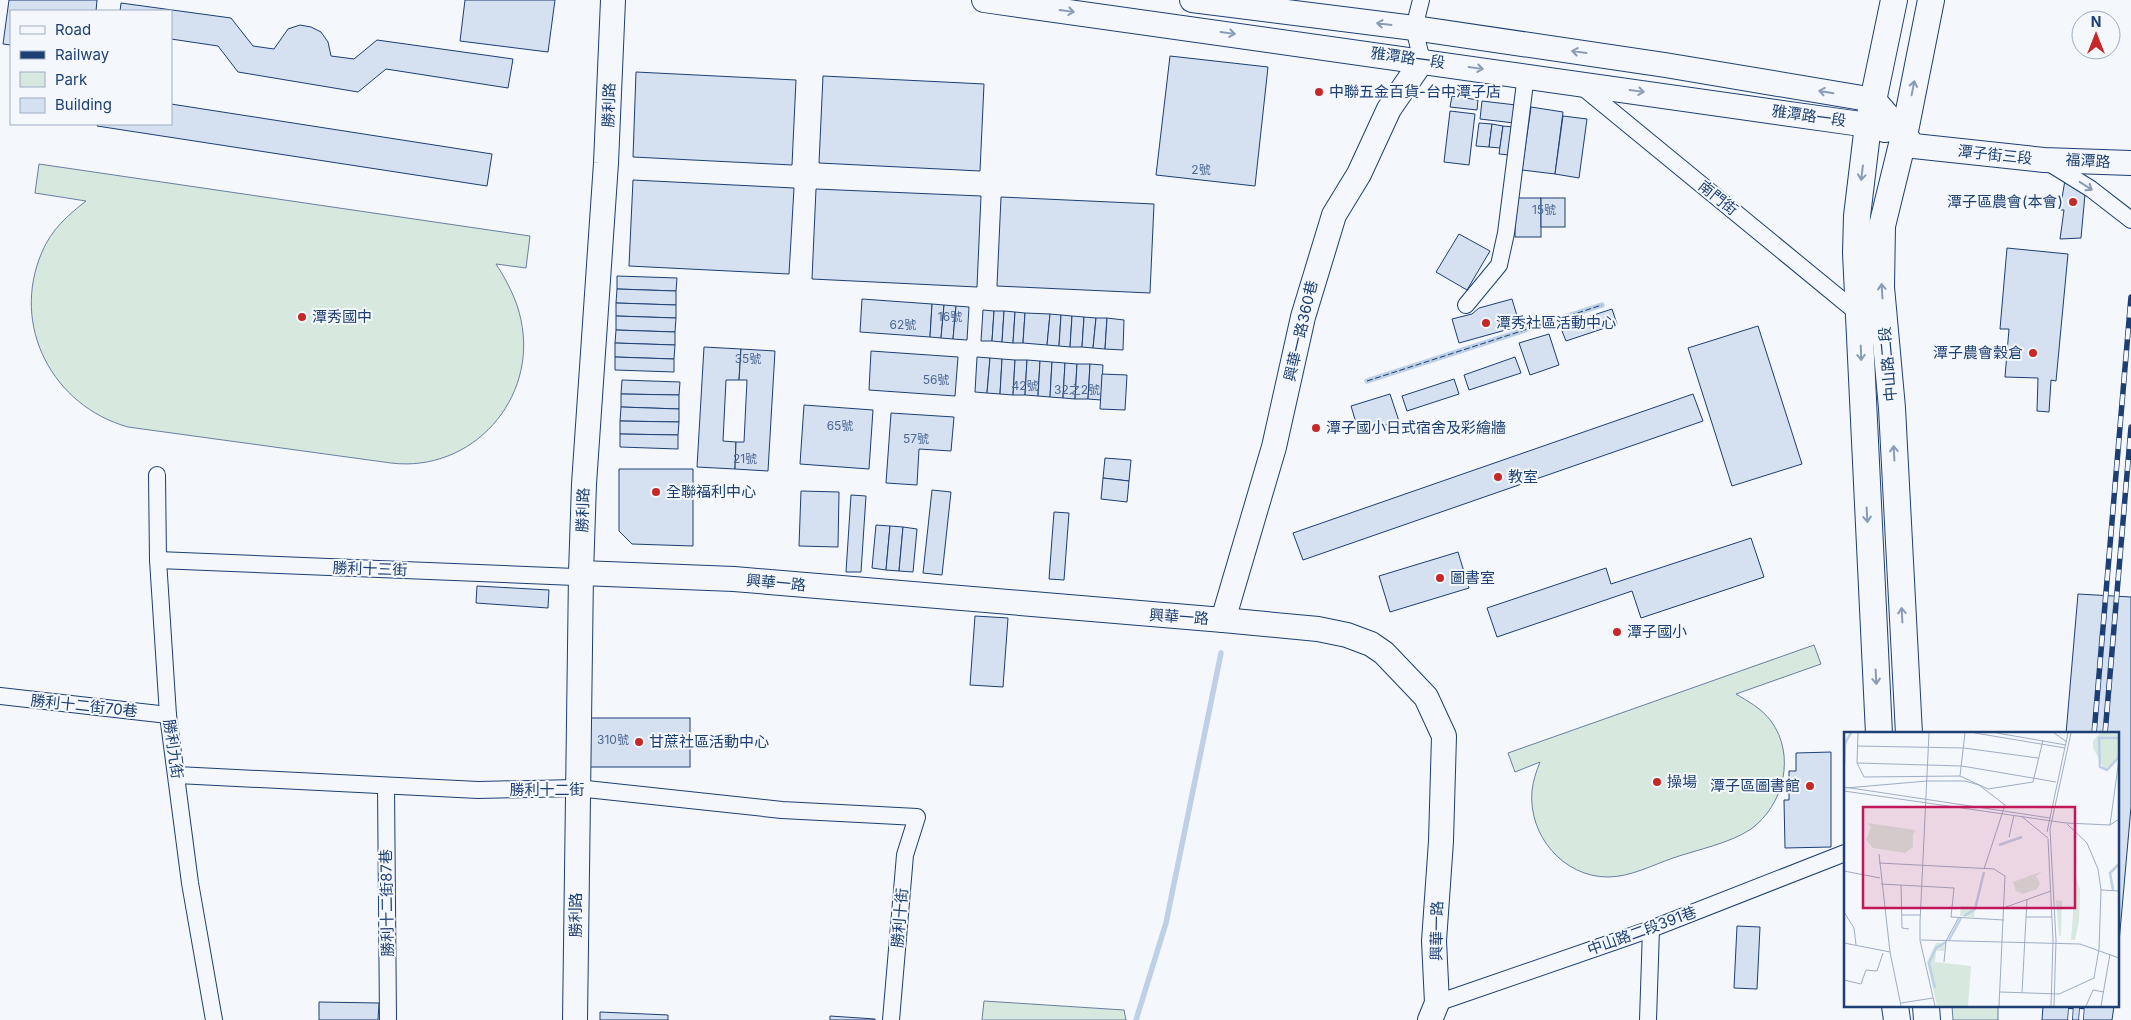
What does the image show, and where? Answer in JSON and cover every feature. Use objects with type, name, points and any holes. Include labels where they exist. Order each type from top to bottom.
[{"type":"main road","name":"中山路二段","points":[[1879,732],[1856,253],[1857,216],[1871,112],[1894,0]]},
{"type":"main road","name":"中山路二段","points":[[1909,732],[1892,408],[1881,287],[1882,226],[1904,136],[1931,0]]},
{"type":"street","name":"勝利路","points":[[575,1020],[576,788],[584,484],[606,163],[613,0]]},
{"type":"street","name":"雅潭路一段","points":[[984,0],[1577,82],[1871,112]]},
{"type":"street","name":"雅潭路一段","points":[[1192,0],[1414,28],[1665,65],[1871,112],[1904,136]]},
{"type":"street","points":[[1422,0],[1414,28],[1422,60]]},
{"type":"street","name":"興華一路360巷","points":[[1223,620],[1274,447],[1303,317],[1334,215],[1359,174],[1389,109],[1422,60]]},
{"type":"street","points":[[1466,305],[1499,265],[1506,233],[1526,75]]},
{"type":"street","name":"南門街","points":[[1577,82],[1859,314]]},
{"type":"street","name":"潭子街三段","points":[[1904,136],[1914,146],[2044,160],[2091,189],[2131,220]]},
{"type":"street","name":"福潭路","points":[[2044,160],[2131,163]]},
{"type":"street","name":"勝利九街","points":[[158,475],[158,560],[168,715],[190,883],[214,1020]]},
{"type":"street","name":"勝利十三街","points":[[158,560],[575,577],[581,573]]},
{"type":"street","name":"興華一路","points":[[581,573],[734,580],[1223,620],[1318,629],[1347,635],[1371,644],[1426,697],[1444,736],[1441,841],[1434,941],[1434,1011]]},
{"type":"street","name":"勝利十二街70巷","points":[[0,696],[168,715]]},
{"type":"street","name":"勝利十二街","points":[[177,775],[386,787],[478,790],[576,788],[782,810],[917,817]]},
{"type":"street","name":"勝利十二街87巷","points":[[386,787],[388,1020]]},
{"type":"street","name":"勝利十街","points":[[891,1020],[905,855],[917,817]]},
{"type":"street","name":"中山路二段391巷","points":[[1434,1011],[1844,854]]},
{"type":"street","points":[[1648,1020],[1651,929]]},
{"type":"green space","points":[[39,164],[530,236],[526,268],[496,264],[517,305],[521,320],[524,349],[519,377],[509,403],[493,425],[472,443],[448,456],[421,463],[391,463],[128,427],[101,416],[78,401],[59,382],[45,359],[35,334],[31,308],[33,280],[42,252],[50,237],[61,223],[86,201],[35,193]]},
{"type":"green space","points":[[1814,645],[1821,664],[1736,694],[1767,716],[1779,734],[1783,749],[1783,779],[1778,793],[1772,807],[1751,829],[1724,842],[1633,873],[1608,877],[1592,875],[1577,870],[1563,861],[1542,838],[1532,807],[1532,787],[1540,762],[1515,772],[1508,753]]},
{"type":"green space","points":[[984,1001],[1124,1010],[1126,1020],[982,1020]]},
{"type":"green space","points":[[1952,1008],[1998,1008],[1998,1020],[1953,1020]]},
{"type":"building","points":[[9,0],[97,0],[96,10],[10,10],[10,45],[3,44]]},
{"type":"building","points":[[465,0],[555,0],[548,52],[460,41]]},
{"type":"building","points":[[121,3],[231,18],[253,46],[274,49],[288,29],[300,25],[311,27],[321,32],[328,42],[331,56],[354,59],[377,40],[513,59],[508,88],[386,69],[358,92],[238,72],[218,46],[172,39],[172,10],[120,10]]},
{"type":"building","points":[[1170,56],[1268,67],[1255,186],[1156,175]]},
{"type":"building","points":[[636,72],[796,80],[792,165],[633,157]]},
{"type":"building","points":[[823,76],[984,84],[980,171],[819,163]]},
{"type":"building","points":[[1452,96],[1478,100],[1477,110],[1450,107]]},
{"type":"building","points":[[1482,101],[1516,105],[1514,123],[1480,119]]},
{"type":"building","points":[[172,104],[492,154],[487,186],[97,126],[172,125]]},
{"type":"building","points":[[1531,107],[1563,112],[1555,174],[1522,170]]},
{"type":"building","points":[[1450,111],[1475,114],[1469,165],[1444,162]]},
{"type":"building","points":[[1563,116],[1587,119],[1579,178],[1555,174]]},
{"type":"building","points":[[1479,123],[1492,124],[1489,147],[1476,146]]},
{"type":"building","points":[[1492,124],[1503,126],[1500,148],[1489,147]]},
{"type":"building","points":[[1503,126],[1513,127],[1510,155],[1499,154]]},
{"type":"building","points":[[633,180],[794,188],[789,274],[629,266]]},
{"type":"building","name":"潭子區農會(本會)","points":[[2065,180],[2085,194],[2081,238],[2060,239],[2064,210],[2060,210]]},
{"type":"building","points":[[816,189],[981,196],[977,287],[812,279]]},
{"type":"building","points":[[1001,197],[1154,204],[1150,293],[997,286]]},
{"type":"building","points":[[1515,198],[1541,198],[1541,237],[1515,237]]},
{"type":"building","points":[[1541,198],[1565,198],[1565,227],[1541,227]]},
{"type":"building","points":[[1459,234],[1490,251],[1467,290],[1436,272]]},
{"type":"building","name":"潭子農會穀倉","points":[[2007,248],[2068,254],[2056,381],[2051,380],[2049,412],[2037,411],[2038,378],[2005,377],[2009,329],[2000,329]]},
{"type":"building","points":[[617,276],[677,278],[676,291],[617,289]]},
{"type":"building","points":[[617,289],[676,291],[676,305],[616,303]]},
{"type":"building","points":[[862,299],[932,304],[930,337],[860,332]]},
{"type":"building","name":"潭秀社區活動中心","points":[[1512,299],[1520,326],[1459,343],[1452,319],[1472,314],[1479,308]]},
{"type":"building","points":[[616,303],[676,305],[676,318],[616,316]]},
{"type":"building","points":[[932,304],[944,305],[941,338],[930,337]]},
{"type":"building","points":[[944,305],[956,306],[953,339],[941,338]]},
{"type":"building","points":[[956,306],[969,307],[967,340],[953,339]]},
{"type":"building","points":[[1612,309],[1617,324],[1566,341],[1560,326]]},
{"type":"building","points":[[983,310],[994,311],[992,341],[981,341]]},
{"type":"building","points":[[994,311],[1004,311],[1002,342],[992,341]]},
{"type":"building","points":[[1004,311],[1015,312],[1013,343],[1002,342]]},
{"type":"building","points":[[1015,312],[1025,313],[1023,343],[1013,343]]},
{"type":"building","points":[[1025,313],[1050,314],[1047,345],[1023,343]]},
{"type":"building","points":[[1050,314],[1061,315],[1059,346],[1047,345]]},
{"type":"building","points":[[1061,315],[1072,316],[1070,347],[1059,346]]},
{"type":"building","points":[[616,316],[676,318],[675,332],[616,330]]},
{"type":"building","points":[[1072,316],[1084,317],[1082,347],[1070,347]]},
{"type":"building","points":[[1084,317],[1096,318],[1093,348],[1082,347]]},
{"type":"building","points":[[1096,318],[1107,318],[1105,349],[1093,348]]},
{"type":"building","points":[[1107,318],[1124,320],[1123,350],[1105,349]]},
{"type":"building","points":[[1758,326],[1802,464],[1732,486],[1688,348]]},
{"type":"building","points":[[616,330],[675,332],[675,345],[615,343]]},
{"type":"building","points":[[1549,334],[1559,365],[1530,375],[1519,343]]},
{"type":"building","points":[[615,343],[675,345],[674,359],[615,357]]},
{"type":"building","points":[[704,347],[741,349],[739,380],[726,380],[723,441],[736,442],[735,469],[697,467]]},
{"type":"building","points":[[741,349],[775,351],[768,471],[735,469],[736,442],[744,442],[747,380],[739,380]]},
{"type":"building","points":[[871,351],[958,357],[955,396],[869,390]]},
{"type":"building","points":[[615,357],[674,359],[674,372],[615,370]]},
{"type":"building","points":[[977,357],[990,358],[987,393],[975,392]]},
{"type":"building","points":[[1515,357],[1521,373],[1469,390],[1464,375]]},
{"type":"building","points":[[990,358],[1002,359],[1000,394],[987,393]]},
{"type":"building","points":[[1002,359],[1015,360],[1013,395],[1000,394]]},
{"type":"building","points":[[1015,360],[1027,360],[1025,395],[1013,395]]},
{"type":"building","points":[[1027,360],[1040,361],[1038,396],[1025,395]]},
{"type":"building","points":[[1040,361],[1052,362],[1050,397],[1038,396]]},
{"type":"building","points":[[1052,362],[1065,363],[1063,398],[1050,397]]},
{"type":"building","points":[[1065,363],[1077,364],[1075,399],[1063,398]]},
{"type":"building","points":[[1077,364],[1090,364],[1088,399],[1075,399]]},
{"type":"building","points":[[1090,364],[1103,365],[1101,400],[1088,399]]},
{"type":"building","points":[[1102,374],[1127,375],[1125,410],[1100,409]]},
{"type":"building","points":[[1454,379],[1459,394],[1407,411],[1402,396]]},
{"type":"building","points":[[622,380],[680,382],[679,395],[621,394]]},
{"type":"building","points":[[621,394],[679,395],[679,409],[621,407]]},
{"type":"building","points":[[1390,394],[1399,421],[1359,433],[1351,406]]},
{"type":"building","name":"教室","points":[[1693,394],[1703,421],[1303,560],[1293,533]]},
{"type":"building","points":[[804,405],[873,410],[869,469],[800,464]]},
{"type":"building","points":[[621,407],[679,409],[679,422],[620,421]]},
{"type":"building","points":[[891,413],[954,417],[951,451],[919,449],[917,485],[886,483]]},
{"type":"building","points":[[620,421],[679,422],[678,435],[620,434]]},
{"type":"building","points":[[620,434],[678,435],[678,449],[620,447]]},
{"type":"building","points":[[1105,458],[1131,460],[1129,481],[1103,478]]},
{"type":"building","name":"全聯福利中心","points":[[619,469],[693,469],[693,546],[632,544],[619,531]]},
{"type":"building","points":[[1103,478],[1129,481],[1127,502],[1101,499]]},
{"type":"building","points":[[932,490],[951,492],[942,575],[923,573]]},
{"type":"building","points":[[801,491],[839,492],[838,547],[799,546]]},
{"type":"building","points":[[851,495],[866,496],[861,572],[846,572]]},
{"type":"building","points":[[1054,512],[1069,513],[1064,580],[1049,579]]},
{"type":"building","points":[[876,525],[890,526],[886,570],[872,568]]},
{"type":"building","points":[[890,526],[903,527],[899,571],[886,570]]},
{"type":"building","points":[[903,527],[917,529],[913,572],[899,571]]},
{"type":"building","points":[[1751,538],[1764,577],[1641,618],[1632,591],[1497,637],[1487,608],[1606,568],[1611,584]]},
{"type":"building","points":[[1458,552],[1469,588],[1390,612],[1379,576]]},
{"type":"building","points":[[477,586],[549,590],[548,608],[476,603]]},
{"type":"building","points":[[2078,594],[2131,597],[2131,807],[2118,954],[2118,732],[2066,732]]},
{"type":"building","points":[[975,616],[1008,618],[1003,687],[970,685]]},
{"type":"building","name":"甘蔗社區活動中心","points":[[588,718],[690,718],[690,767],[588,767]]},
{"type":"building","name":"潭子區圖書館","points":[[1831,752],[1831,847],[1785,848],[1784,800],[1789,800],[1789,771],[1796,771],[1796,753]]},
{"type":"building","points":[[1737,926],[1760,927],[1757,989],[1734,988]]},
{"type":"building","points":[[319,1002],[379,1003],[378,1020],[319,1020]]},
{"type":"building","points":[[2043,1008],[2114,1008],[2112,1020],[2042,1020]]},
{"type":"building","points":[[600,1012],[668,1015],[668,1020],[600,1020]]},
{"type":"building","points":[[830,1016],[875,1019],[875,1020],[830,1020]]},
{"type":"waterway","points":[[1367,381],[1602,305]]},
{"type":"waterway","points":[[1136,1020],[1166,923],[1221,653]]},
{"type":"railway","points":[[2094,732],[2131,297]]},
{"type":"railway","points":[[2105,732],[2131,427]]},
{"type":"railway","points":[[2070,1020],[2071,1008]]},
{"type":"railway","points":[[2081,1020],[2082,1008]]},
{"type":"fence","points":[[1367,381],[1602,305]]},
{"type":"place","name":"中聯五金百貨-台中潭子店","points":[[1319,92]]},
{"type":"place","name":"潭子區農會(本會)","points":[[2073,202]]},
{"type":"place","name":"潭秀國中","points":[[302,317]]},
{"type":"place","name":"潭秀社區活動中心","points":[[1486,323]]},
{"type":"place","name":"潭子農會穀倉","points":[[2033,353]]},
{"type":"place","name":"潭子國小日式宿舍及彩繪牆","points":[[1316,428]]},
{"type":"place","name":"教室","points":[[1498,477]]},
{"type":"place","name":"全聯福利中心","points":[[656,492]]},
{"type":"place","name":"圖書室","points":[[1440,578]]},
{"type":"place","name":"潭子國小","points":[[1617,632]]},
{"type":"place","name":"甘蔗社區活動中心","points":[[639,742]]},
{"type":"place","name":"操場","points":[[1657,782]]},
{"type":"place","name":"潭子區圖書館","points":[[1810,786]]}]
